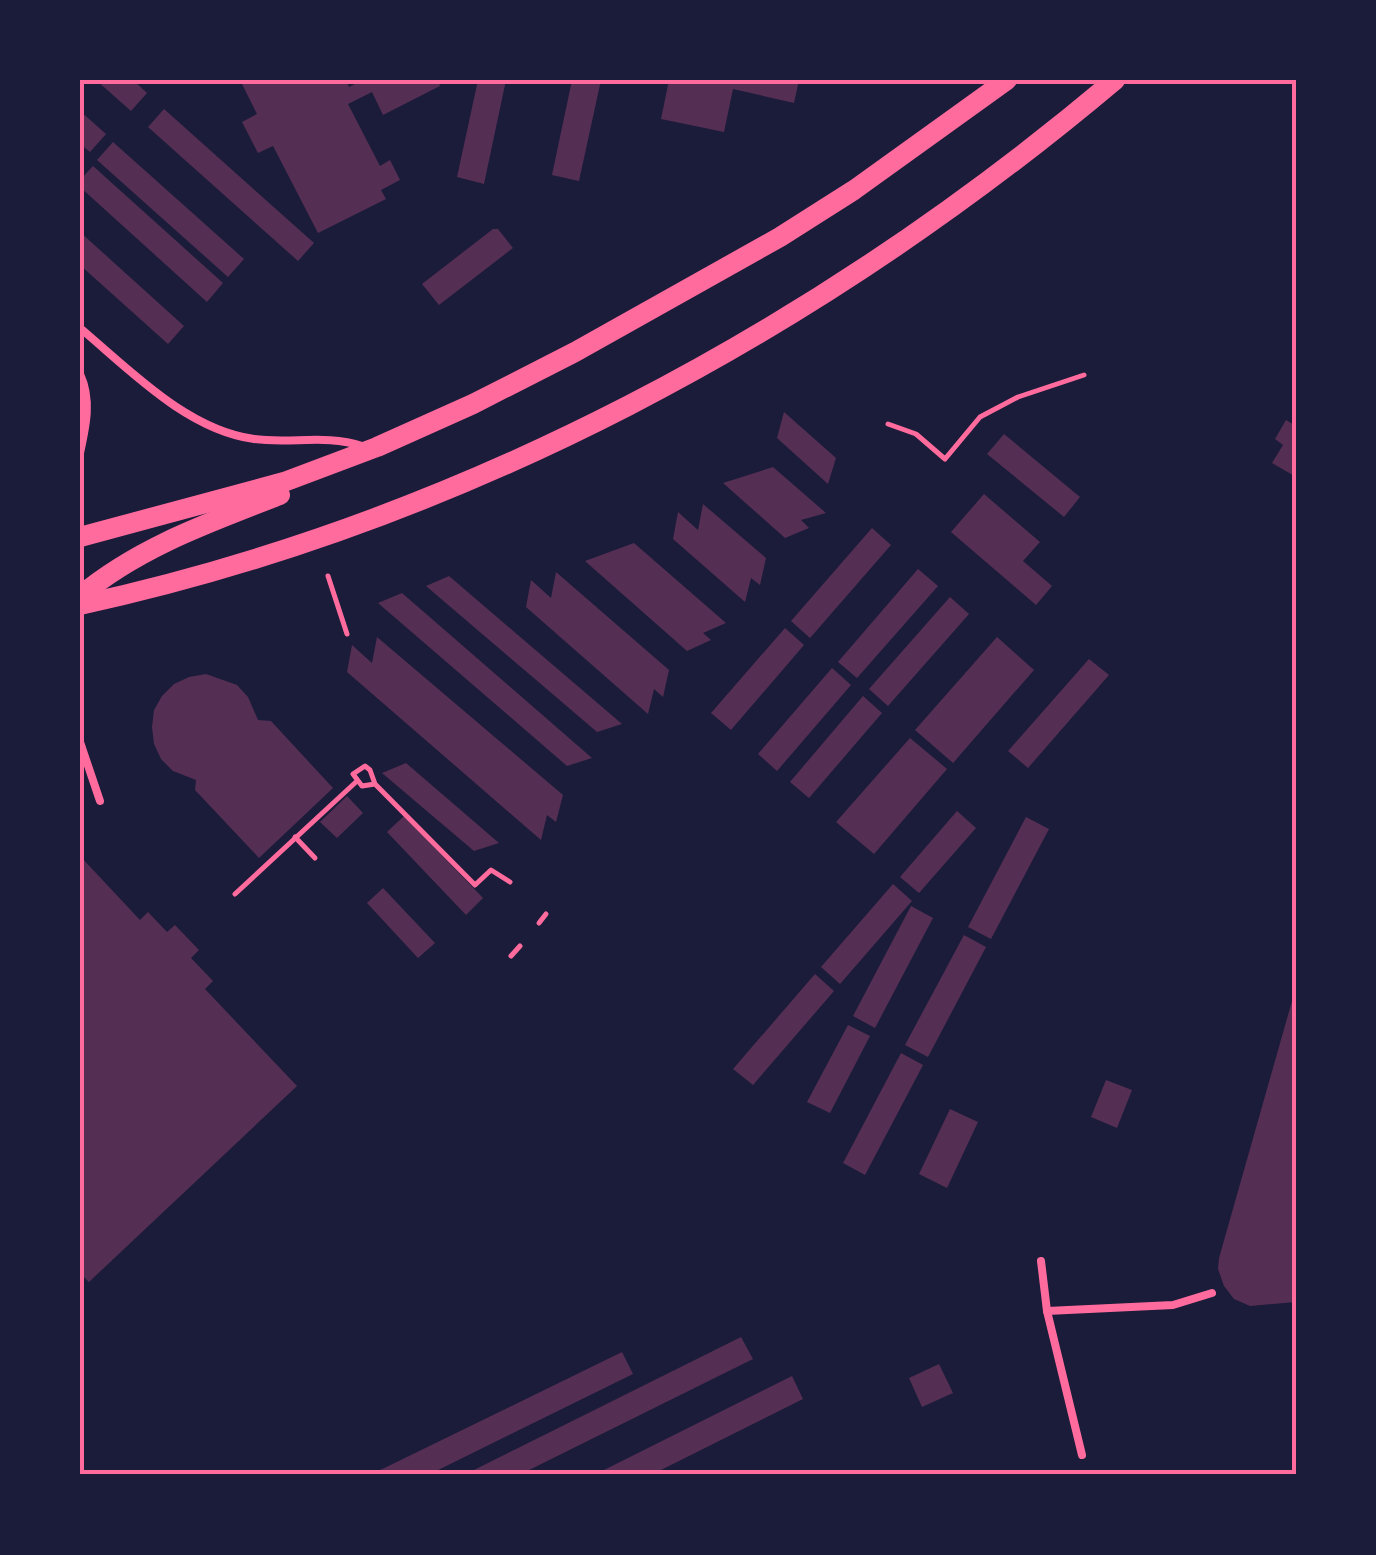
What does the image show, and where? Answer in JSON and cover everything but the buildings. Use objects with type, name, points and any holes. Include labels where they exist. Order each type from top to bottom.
[{"type":"main road","points":[[80,536],[211,503],[324,468],[371,450],[575,352],[780,237],[868,180],[1007,80]]},
{"type":"main road","points":[[80,605],[228,569],[372,522],[586,426],[711,360],[864,268],[1009,165],[1114,80]]},
{"type":"main road","points":[[80,596],[147,549],[284,494],[324,468]]},
{"type":"lane","points":[[80,328],[170,400],[214,428],[257,439],[343,440],[371,450]]},
{"type":"lane","points":[[80,374],[87,390],[87,423],[80,453]]},
{"type":"lane","points":[[80,742],[100,802]]},
{"type":"lane","points":[[1041,1261],[1047,1310],[1082,1455]]},
{"type":"lane","points":[[1047,1310],[1173,1305],[1212,1293]]},
{"type":"path","points":[[888,424],[916,434],[945,459],[980,416],[1018,397],[1084,376]]},
{"type":"path","points":[[328,576],[346,634]]},
{"type":"path","points":[[375,784],[362,786],[352,774],[364,766],[370,770],[375,784],[475,885],[491,870],[510,882]]},
{"type":"path","points":[[235,894],[356,781]]},
{"type":"path","points":[[295,837],[314,858]]},
{"type":"path","points":[[539,923],[546,914]]},
{"type":"path","points":[[511,956],[520,946]]}]
